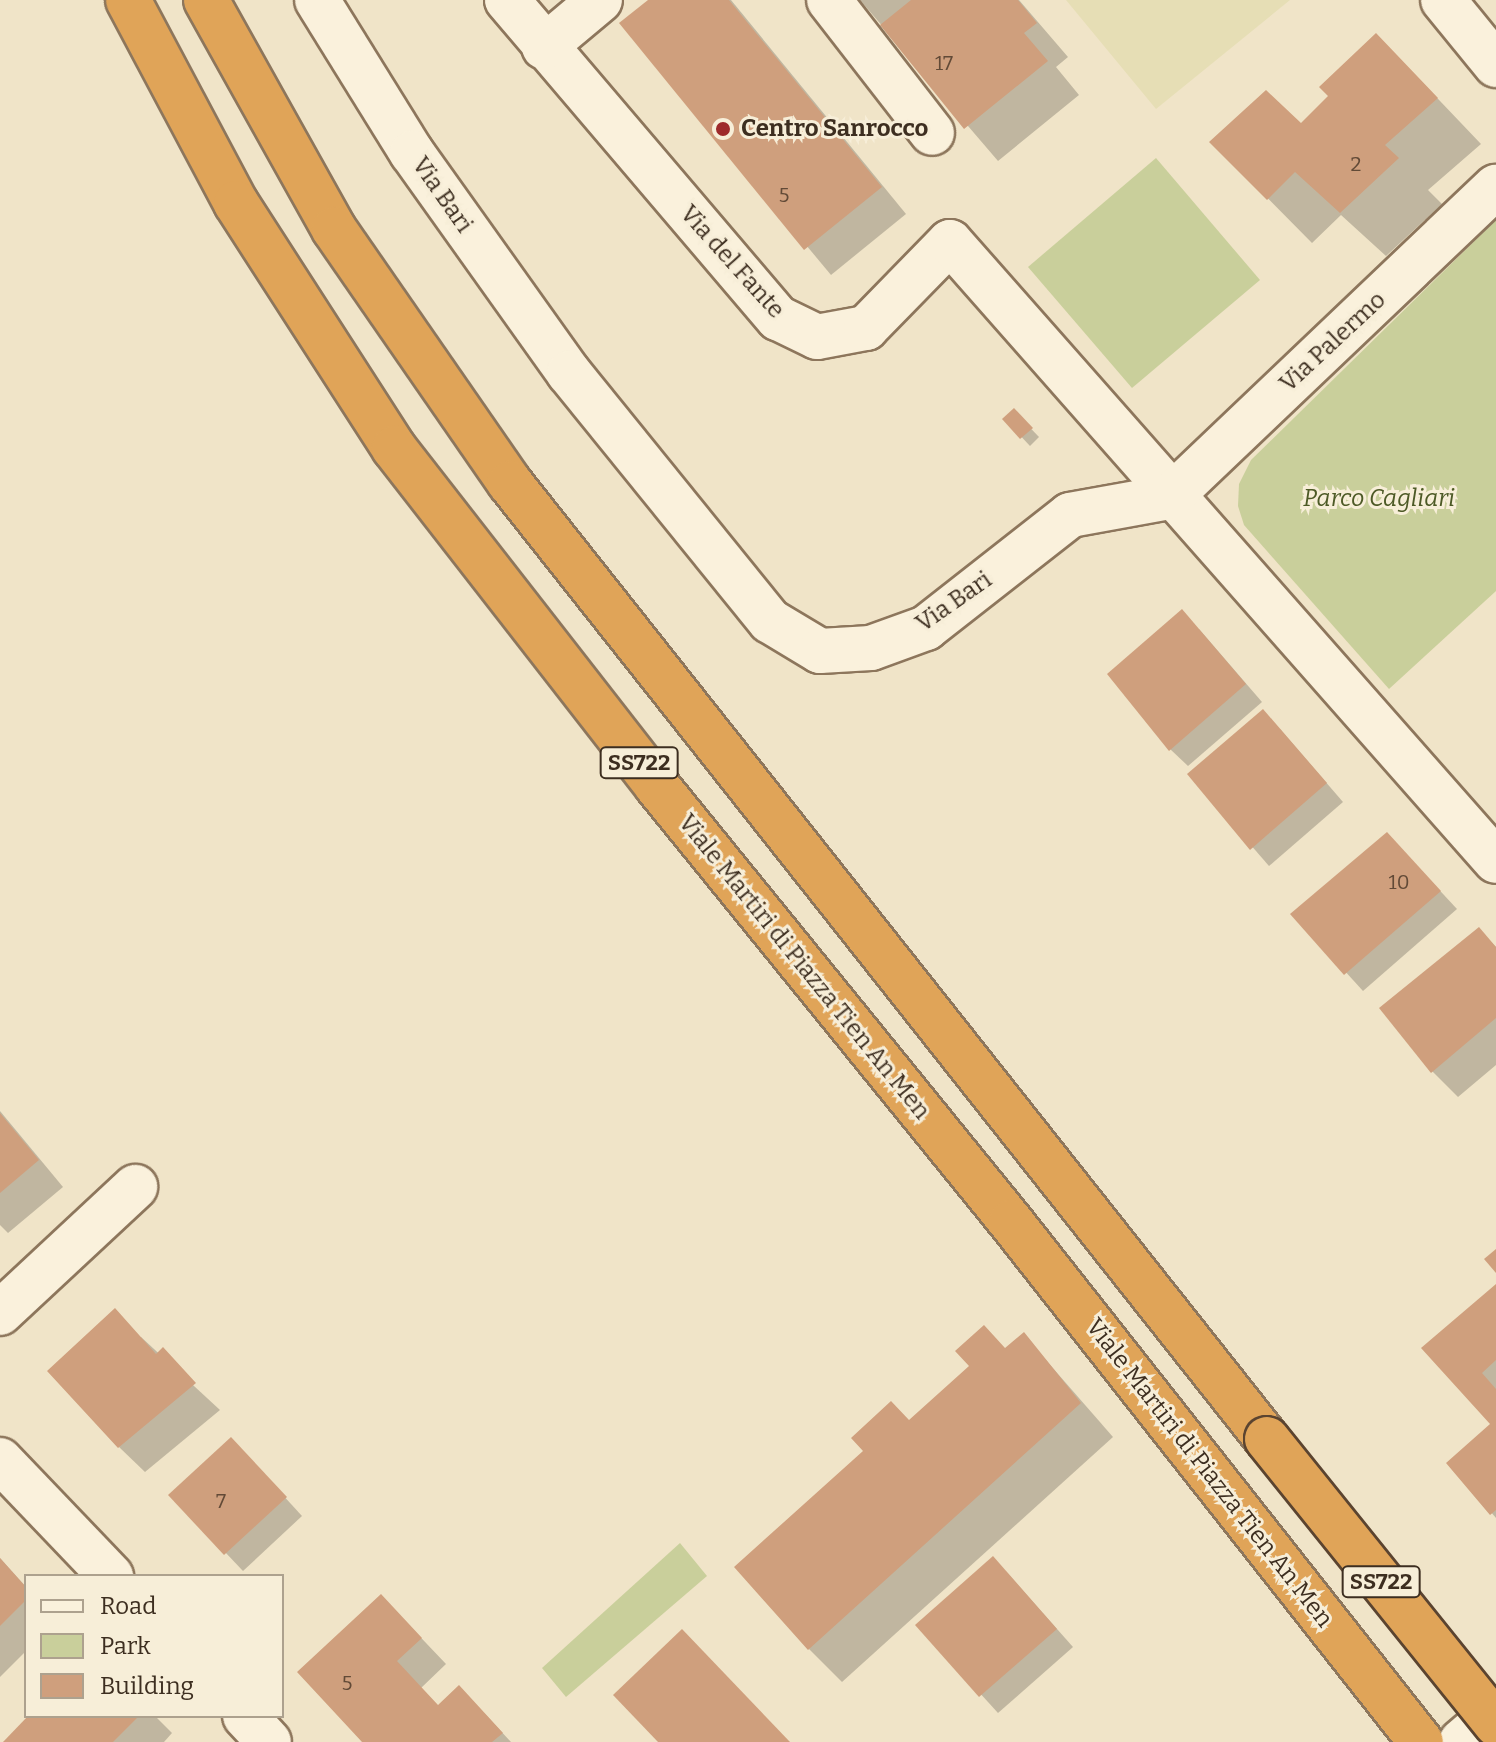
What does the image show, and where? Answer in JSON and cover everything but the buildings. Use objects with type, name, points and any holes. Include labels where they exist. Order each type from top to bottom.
[{"type":"highway","name":"Viale Martiri di Piazza Tien An Men","points":[[128,0],[236,203],[394,448],[657,786],[1421,1742]]},
{"type":"highway","name":"SS722","points":[[206,0],[334,229],[501,471],[1496,1724]]},
{"type":"street","name":"Via Bari","points":[[317,0],[412,153],[569,373],[728,575],[770,621],[820,651],[871,648],[926,628],[1070,515],[1170,497]]},
{"type":"street","name":"Via del Fante","points":[[507,0],[778,318],[817,337],[866,328],[950,242],[1170,497]]},
{"type":"street","points":[[544,47],[600,0]]},
{"type":"street","points":[[829,0],[932,133]]},
{"type":"street","points":[[1443,0],[1496,65]]},
{"type":"street","name":"Via Palermo","points":[[1170,497],[1496,187]]},
{"type":"street","points":[[1170,497],[1496,861]]},
{"type":"street","points":[[0,1313],[135,1187]]},
{"type":"street","points":[[0,1460],[109,1574]]},
{"type":"street","points":[[1461,1742],[1496,1712]]},
{"type":"street","points":[[247,1718],[269,1742]]},
{"type":"shaded area","points":[[1066,0],[1290,0],[1156,109]]},
{"type":"green space","points":[[1156,158],[1260,280],[1132,388],[1028,267]]},
{"type":"green space","name":"Parco Cagliari","points":[[1496,220],[1496,591],[1389,689],[1244,525],[1238,506],[1239,484],[1251,460]]},
{"type":"green space","points":[[680,1543],[707,1576],[566,1697],[542,1668]]},
{"type":"place","name":"Centro Sanrocco","points":[[723,129]]}]
